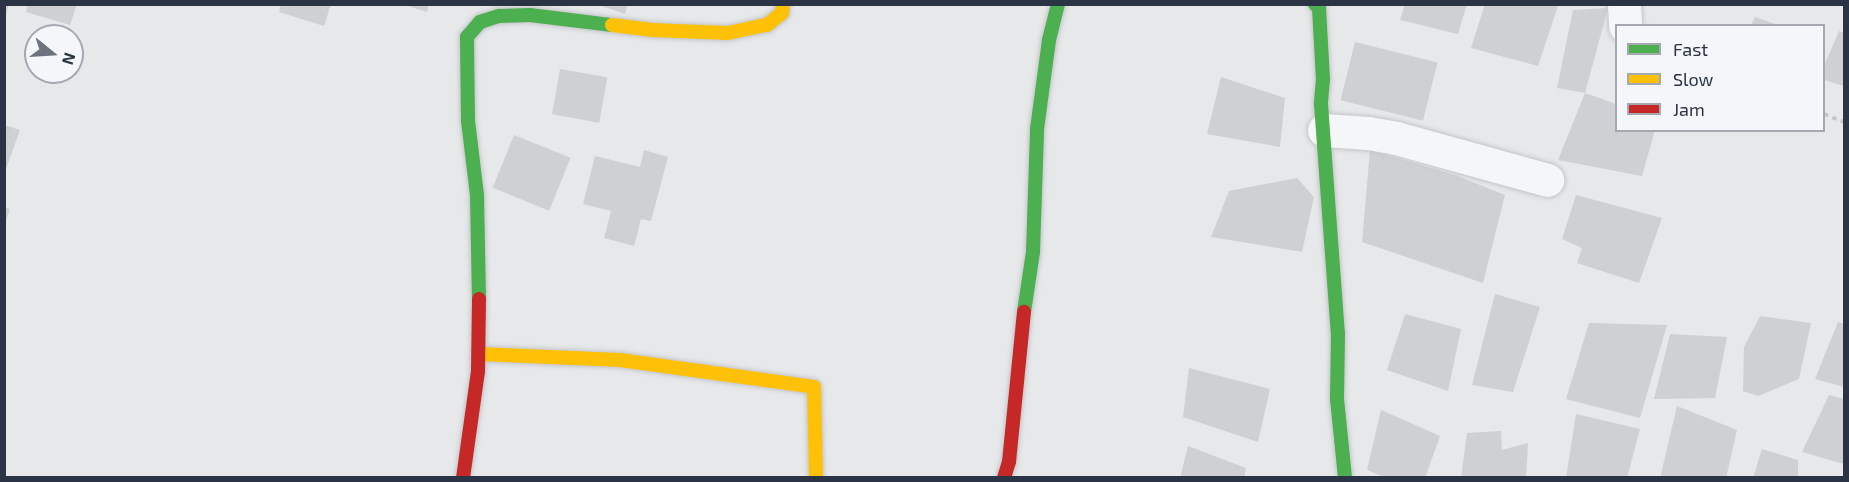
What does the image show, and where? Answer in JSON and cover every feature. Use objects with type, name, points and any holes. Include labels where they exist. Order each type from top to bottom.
[{"type":"street","points":[[463,477],[479,354],[477,195],[468,121],[467,37],[480,22],[499,16],[530,15],[651,30],[728,33],[767,25],[782,13],[783,4]]},
{"type":"street","points":[[1004,477],[1009,462],[1023,319],[1033,252],[1037,129],[1049,40],[1058,4]]},
{"type":"street","points":[[1315,4],[1319,8],[1324,130],[1338,334],[1337,399],[1345,477]]},
{"type":"street","points":[[1624,4],[1625,24]]},
{"type":"street","points":[[1324,130],[1368,133],[1396,138],[1547,180]]},
{"type":"street","points":[[479,354],[620,360],[814,387],[816,477]]},
{"type":"path","points":[[1825,114],[1845,122]]},
{"type":"building","points":[[4,4],[9,4],[5,18],[4,18]]},
{"type":"building","points":[[28,4],[77,4],[70,24],[26,12]]},
{"type":"building","points":[[281,4],[331,4],[324,26],[279,12]]},
{"type":"building","points":[[402,4],[429,4],[427,12]]},
{"type":"building","points":[[596,4],[628,4],[625,14]]},
{"type":"building","points":[[1405,4],[1467,4],[1458,34],[1400,20]]},
{"type":"building","points":[[1485,4],[1558,6],[1538,66],[1471,48]]},
{"type":"building","points":[[1608,8],[1585,93],[1557,88],[1573,10]]},
{"type":"building","points":[[1755,17],[1775,24],[1752,24]]},
{"type":"building","points":[[1839,31],[1844,33],[1844,86],[1825,80],[1825,64]]},
{"type":"building","points":[[1355,42],[1437,63],[1423,121],[1340,100]]},
{"type":"building","points":[[560,69],[607,77],[599,123],[552,114]]},
{"type":"building","points":[[1221,77],[1285,98],[1280,147],[1207,134]]},
{"type":"building","points":[[1585,93],[1615,104],[1615,132],[1654,132],[1642,176],[1558,160]]},
{"type":"building","points":[[4,125],[20,130],[5,172],[4,172]]},
{"type":"building","points":[[514,135],[571,158],[549,211],[493,188]]},
{"type":"building","points":[[644,150],[668,157],[651,221],[641,219],[634,246],[604,238],[611,211],[583,204],[595,156],[640,167]]},
{"type":"building","points":[[1370,150],[1455,175],[1505,195],[1483,283],[1362,242]]},
{"type":"building","points":[[1297,178],[1314,197],[1302,252],[1211,237],[1229,191]]},
{"type":"building","points":[[1576,195],[1662,218],[1639,283],[1577,263],[1582,248],[1562,239]]},
{"type":"building","points":[[4,207],[10,209],[5,224],[4,224]]},
{"type":"building","points":[[1495,294],[1540,307],[1513,392],[1472,385]]},
{"type":"building","points":[[1405,314],[1461,329],[1448,391],[1387,370]]},
{"type":"building","points":[[1760,316],[1811,323],[1799,379],[1758,396],[1743,391],[1744,347]]},
{"type":"building","points":[[1838,322],[1844,324],[1844,387],[1815,379]]},
{"type":"building","points":[[1589,323],[1667,325],[1640,418],[1566,399]]},
{"type":"building","points":[[1670,334],[1727,337],[1715,398],[1654,399]]},
{"type":"building","points":[[1189,368],[1270,389],[1258,442],[1183,417]]},
{"type":"building","points":[[1829,395],[1844,399],[1844,464],[1802,452]]},
{"type":"building","points":[[1677,406],[1737,430],[1726,478],[1660,478]]},
{"type":"building","points":[[1381,410],[1440,436],[1425,478],[1386,478],[1367,470]]},
{"type":"building","points":[[1576,414],[1640,429],[1627,478],[1566,478]]},
{"type":"building","points":[[1501,431],[1502,450],[1528,443],[1526,478],[1461,478],[1467,433]]},
{"type":"building","points":[[1188,446],[1246,468],[1244,478],[1180,478]]},
{"type":"building","points":[[1762,449],[1798,460],[1798,478],[1753,478]]},
{"type":"traffic: fast","points":[[1024,312],[1033,252],[1037,129],[1049,40],[1058,4]]},
{"type":"traffic: fast","points":[[1315,4],[1319,8],[1323,79],[1321,104],[1338,334],[1337,399],[1345,478]]},
{"type":"traffic: fast","points":[[479,299],[477,195],[468,121],[467,37],[480,22],[499,16],[530,15],[612,25]]},
{"type":"traffic: slow","points":[[612,25],[651,30],[728,33],[767,25],[782,13],[783,4]]},
{"type":"traffic: slow","points":[[479,354],[620,360],[814,387],[816,478]]},
{"type":"traffic: jam","points":[[463,478],[478,371],[479,299]]},
{"type":"traffic: jam","points":[[1004,478],[1009,462],[1024,312]]}]
